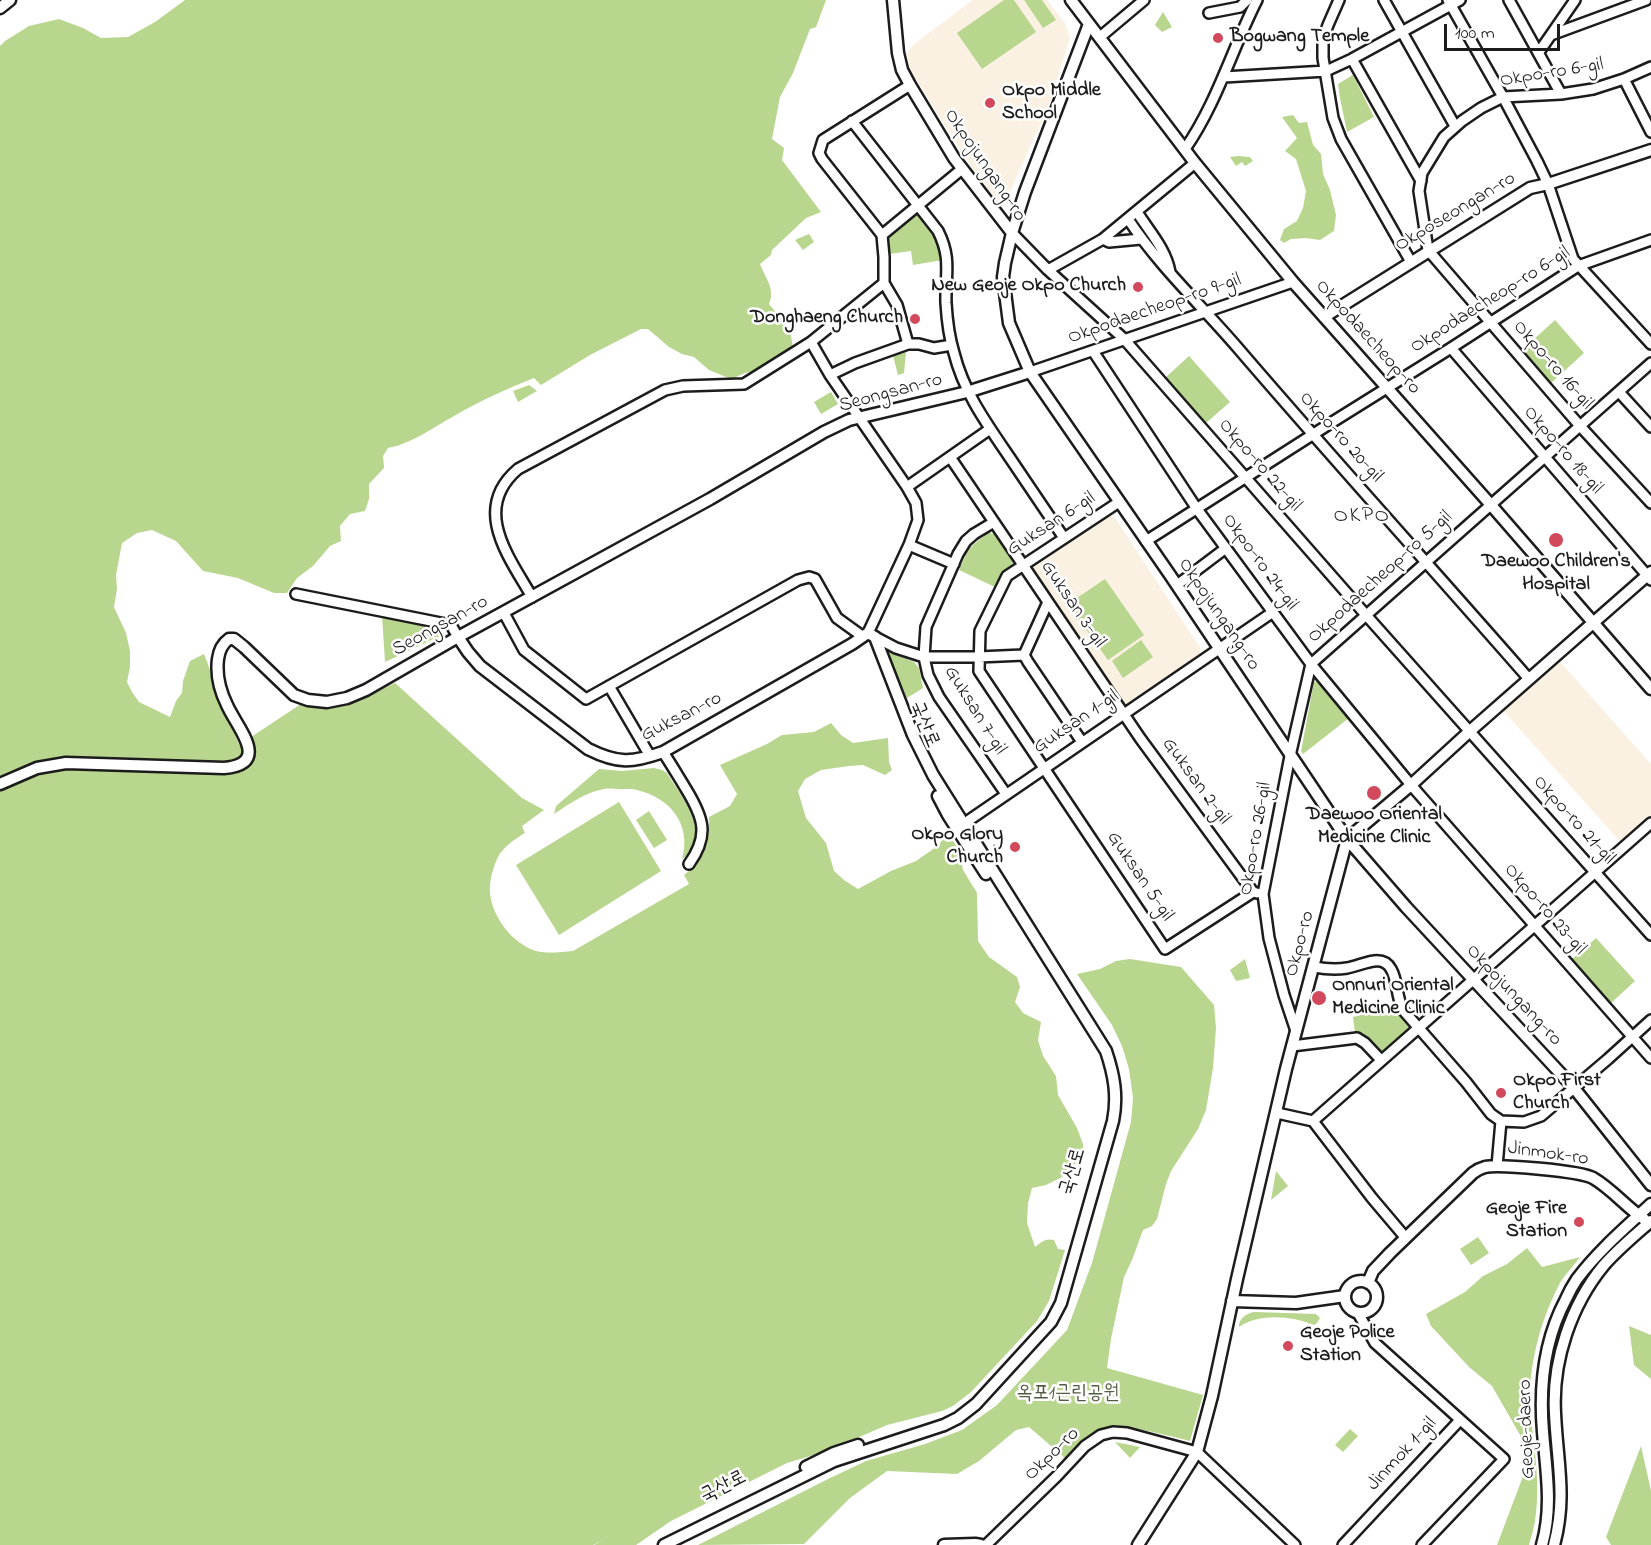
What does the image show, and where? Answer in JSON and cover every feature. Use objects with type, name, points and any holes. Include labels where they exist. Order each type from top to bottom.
[{"type":"street","points":[[0,8],[10,0]]},
{"type":"street","name":"Okpojungang-ro","points":[[893,0],[898,53],[910,86],[962,169],[1012,233],[1003,277],[1004,290],[1009,322],[1029,372],[1177,585],[1347,839],[1473,980],[1574,1088],[1651,1185]]},
{"type":"street","name":"Okpodaecheop-ro","points":[[1071,0],[1195,163],[1293,282],[1651,689]]},
{"type":"street","points":[[1100,38],[1144,0]]},
{"type":"street","points":[[1209,13],[1240,7],[1247,0]]},
{"type":"street","points":[[1185,149],[1224,77],[1257,0]]},
{"type":"street","points":[[1339,0],[1323,39],[1323,58],[1333,118],[1341,139],[1411,262]]},
{"type":"street","points":[[1384,0],[1455,126]]},
{"type":"street","points":[[1509,0],[1561,94]]},
{"type":"street","points":[[1539,52],[1575,0]]},
{"type":"street","points":[[1551,35],[1647,0]]},
{"type":"street","points":[[1224,77],[1326,71],[1453,2],[1548,184],[1573,259],[1651,344]]},
{"type":"street","points":[[1012,233],[1025,192],[1089,24]]},
{"type":"street","points":[[1352,58],[1421,181]]},
{"type":"street","name":"Okpo-ro 6-gil","points":[[1428,250],[1419,191],[1422,173],[1444,136],[1455,126],[1481,108],[1503,97],[1561,94],[1593,89],[1651,67]]},
{"type":"street","points":[[1624,79],[1651,132]]},
{"type":"street","points":[[908,344],[897,305],[884,283],[882,235],[819,153],[823,140],[910,86]]},
{"type":"street","points":[[852,121],[938,231],[947,257],[946,304],[952,345],[968,392],[990,429],[1064,538]]},
{"type":"street","name":"Okposeongan-ro","points":[[1324,317],[1530,188],[1651,150]]},
{"type":"street","points":[[1048,270],[1103,239],[1195,163]]},
{"type":"street","points":[[882,235],[962,169]]},
{"type":"street","points":[[1137,212],[1164,253],[1171,274]]},
{"type":"street","name":"Okpo-ro 20-gil","points":[[1128,219],[1141,239],[1171,274],[1207,312],[1529,679]]},
{"type":"street","name":"Okpo-ro 22-gil","points":[[1012,233],[1048,270],[1124,339],[1470,731]]},
{"type":"street","points":[[1103,239],[1109,242],[1141,239]]},
{"type":"street","name":"Okpodaecheop-ro 6-gil","points":[[1146,541],[1578,266],[1651,240]]},
{"type":"street","name":"Okpo-ro 16-gil","points":[[1428,250],[1580,426],[1651,503]]},
{"type":"street","name":"Okpodaecheop-ro 9-gil","points":[[1029,372],[1293,282]]},
{"type":"street","points":[[532,597],[502,543],[495,518],[495,506],[511,475],[570,440],[665,390],[683,386],[744,384],[811,342],[884,283]]},
{"type":"street","points":[[811,342],[830,375],[916,503],[918,520],[869,635]]},
{"type":"street","points":[[830,375],[855,363],[908,344],[934,348],[952,345]]},
{"type":"street","name":"Okpo-ro 18-gil","points":[[1451,348],[1650,576]]},
{"type":"street","name":"Okpo-ro 24-gil","points":[[1093,351],[1197,509],[1311,664],[1410,785]]},
{"type":"street","name":"Okpodaecheop-ro 5-gil","points":[[1290,756],[1311,664],[1651,363]]},
{"type":"street","name":"Seongsan-ro","points":[[0,784],[37,768],[66,763],[237,767],[246,761],[249,750],[246,738],[221,691],[217,666],[219,653],[224,642],[229,639],[234,639],[244,647],[294,695],[308,700],[327,702],[347,698],[366,690],[849,420],[968,392],[1029,372]]},
{"type":"street","points":[[1619,392],[1651,427]]},
{"type":"street","points":[[906,487],[990,429]]},
{"type":"street","name":"Guksan 3-gil","points":[[950,457],[1124,714]]},
{"type":"street","name":"Guksan 6-gil","points":[[1044,768],[979,671],[980,631],[1007,576],[1119,502]]},
{"type":"street","name":"Guksan 7-gil","points":[[994,522],[966,541],[954,564],[926,627],[924,657],[932,686],[1006,794]]},
{"type":"street","points":[[909,544],[954,564]]},
{"type":"street","points":[[1177,585],[1226,548]]},
{"type":"street","points":[[1347,839],[1650,576]]},
{"type":"street","points":[[504,613],[524,650],[586,699],[798,580],[809,577],[814,579],[837,618],[896,648],[924,657],[1024,655]]},
{"type":"street","points":[[296,594],[451,625],[458,637]]},
{"type":"street","points":[[1024,655],[1048,602]]},
{"type":"street","name":"Guksan 1-gil","points":[[960,826],[1273,612]]},
{"type":"street","name":"Guksan-ro","points":[[458,637],[480,666],[588,749],[603,756],[628,761],[663,752],[869,635]]},
{"type":"street","name":"국산로","points":[[664,1545],[834,1461],[944,1425],[958,1418],[975,1404],[1051,1322],[1061,1303],[1113,1121],[1116,1096],[1106,1051],[923,769],[907,737],[869,635]]},
{"type":"street","points":[[1024,655],[1083,742]]},
{"type":"street","points":[[609,686],[650,756]]},
{"type":"street","name":"Guksan 2-gil","points":[[1124,714],[1258,893]]},
{"type":"street","name":"Okpo-ro 21-gil","points":[[1470,731],[1651,935]]},
{"type":"street","points":[[663,752],[699,813],[702,827],[701,840],[697,853],[689,864]]},
{"type":"street","name":"Okpo-ro 26-gil","points":[[1290,756],[1258,893],[1284,995],[1296,1031]]},
{"type":"street","name":"Guksan 5-gil","points":[[1044,768],[1165,949],[1258,893]]},
{"type":"street","name":"Okpo-ro 23-gil","points":[[1410,785],[1651,1058]]},
{"type":"street","points":[[1313,1121],[1651,823]]},
{"type":"street","name":"국산로","points":[[655,1545],[834,1453],[957,1411],[975,1396],[1048,1318],[1057,1301],[1108,1116],[1111,1094],[1108,1075],[1101,1052],[960,826]]},
{"type":"street","name":"Okpo-ro","points":[[1138,1545],[1197,1452],[1212,1396],[1292,1046],[1347,839]]},
{"type":"street","points":[[1314,967],[1348,968],[1378,960],[1389,964],[1396,981],[1397,999],[1403,1010],[1491,1113],[1502,1121],[1524,1122],[1541,1116],[1651,1020]]},
{"type":"street","points":[[1292,1046],[1357,1038],[1381,1060]]},
{"type":"street","points":[[1277,1113],[1313,1121],[1405,1237]]},
{"type":"street","points":[[1497,1166],[1502,1121]]},
{"type":"street","name":"Jinmok-ro","points":[[1368,1283],[1373,1271],[1405,1237],[1476,1171],[1486,1167],[1497,1166],[1588,1175],[1650,1223]]},
{"type":"street","name":"Geoje-daero","points":[[1542,1545],[1549,1499],[1541,1390],[1548,1346],[1558,1315],[1575,1281],[1605,1246],[1651,1204]]},
{"type":"street","name":"Geoje-daero","points":[[1554,1545],[1562,1504],[1554,1393],[1563,1345],[1573,1316],[1590,1284],[1616,1252],[1650,1223]]},
{"type":"street","points":[[1363,1282],[1372,1286],[1377,1295],[1375,1305],[1368,1311],[1358,1313],[1347,1305],[1345,1296],[1349,1287],[1363,1282]]},
{"type":"street","points":[[1232,1301],[1296,1303],[1345,1296]]},
{"type":"street","name":"Jinmok 1-gil","points":[[1343,1545],[1460,1420],[1375,1343],[1358,1313]]},
{"type":"street","points":[[1422,1545],[1504,1459],[1460,1420]]},
{"type":"street","name":"Okpo-ro","points":[[986,1545],[1085,1446],[1101,1435],[1113,1432],[1127,1433],[1197,1452]]},
{"type":"street","points":[[1197,1452],[1294,1545]]},
{"type":"street","points":[[944,1545],[981,1545]]},
{"type":"shaded area","name":"Okpo Middle School","points":[[973,0],[1047,0],[1065,23],[1070,38],[1050,102],[1003,208],[971,166],[931,104],[910,69],[907,53],[913,45]]},
{"type":"shaded area","points":[[1108,515],[1116,519],[1201,649],[1199,656],[1128,704],[1119,702],[1031,573],[1033,567]]},
{"type":"shaded area","points":[[1555,656],[1651,764],[1651,822],[1624,846],[1499,706]]},
{"type":"green space","points":[[185,0],[826,0],[816,27],[810,29],[793,73],[780,97],[772,139],[784,148],[782,160],[821,212],[806,218],[760,264],[771,288],[769,304],[790,329],[793,349],[758,370],[731,379],[709,370],[694,357],[669,347],[648,329],[641,329],[590,355],[541,385],[534,378],[493,396],[414,439],[388,448],[383,456],[384,468],[369,484],[369,499],[365,511],[350,514],[340,526],[341,541],[330,546],[313,566],[297,578],[287,593],[274,593],[238,578],[203,571],[176,541],[152,530],[137,533],[122,543],[116,575],[117,589],[114,607],[126,633],[130,651],[127,682],[139,702],[170,717],[182,693],[183,681],[190,661],[204,654],[239,745],[301,704],[323,707],[347,705],[395,683],[522,798],[544,810],[522,826],[525,833],[500,853],[493,870],[490,889],[499,920],[519,942],[536,951],[550,953],[573,951],[689,884],[684,875],[701,857],[707,842],[709,817],[730,806],[737,794],[720,765],[782,735],[814,732],[831,723],[841,735],[853,743],[888,738],[889,762],[892,770],[885,775],[863,765],[821,770],[805,779],[798,791],[806,818],[826,843],[834,871],[858,889],[891,871],[916,861],[939,845],[947,832],[959,850],[963,870],[977,893],[978,941],[989,957],[1017,977],[1020,987],[1015,1002],[1023,1013],[1041,1022],[1038,1040],[1043,1056],[1056,1076],[1058,1095],[1077,1128],[1083,1144],[1084,1158],[1070,1167],[1062,1177],[1046,1185],[1032,1188],[1028,1203],[1027,1223],[1035,1247],[1044,1241],[1054,1240],[1058,1249],[1065,1250],[1049,1301],[1037,1321],[971,1392],[953,1406],[887,1425],[827,1451],[787,1463],[671,1521],[636,1545],[594,1545],[605,1539],[593,1545],[0,1545],[0,46],[29,26],[59,19],[101,38],[128,37],[155,22]]},
{"type":"green space","points":[[1004,0],[1014,0],[1036,32],[982,69],[957,33]]},
{"type":"green space","points":[[1024,0],[1042,0],[1056,20],[1043,28]]},
{"type":"green space","points":[[1163,12],[1172,27],[1162,32],[1155,25]]},
{"type":"green space","points":[[1353,75],[1374,117],[1347,132],[1338,84]]},
{"type":"green space","points":[[1293,115],[1299,123],[1307,122],[1313,145],[1321,154],[1323,174],[1330,190],[1336,215],[1334,231],[1320,240],[1291,239],[1284,243],[1280,240],[1284,229],[1297,221],[1303,208],[1306,191],[1296,159],[1285,151],[1297,138],[1282,117]]},
{"type":"green space","points":[[1230,157],[1250,157],[1253,161],[1245,166],[1242,162],[1236,166]]},
{"type":"green space","points":[[919,215],[935,236],[943,260],[913,265],[911,251],[889,254],[889,236],[912,216]]},
{"type":"green space","points":[[809,234],[814,242],[803,250],[795,240]]},
{"type":"green space","points":[[1555,320],[1584,353],[1550,384],[1521,351]]},
{"type":"green space","points":[[906,352],[904,373],[898,375],[893,356]]},
{"type":"green space","points":[[1189,356],[1230,402],[1206,423],[1165,378]]},
{"type":"green space","points":[[529,385],[537,391],[518,402],[513,391]]},
{"type":"green space","points":[[831,392],[838,404],[821,414],[814,402]]},
{"type":"green space","points":[[989,533],[997,534],[1013,559],[1012,567],[1003,573],[995,587],[959,570],[970,548]]},
{"type":"green space","points":[[1105,579],[1144,635],[1108,660],[1068,604]]},
{"type":"green space","points":[[382,615],[443,630],[442,635],[385,662]]},
{"type":"green space","points":[[1141,640],[1153,657],[1123,678],[1112,661]]},
{"type":"green space","points":[[886,651],[914,662],[919,668],[923,688],[907,698]]},
{"type":"green space","points":[[1319,681],[1349,718],[1303,754],[1301,751],[1314,682]]},
{"type":"green space","points":[[654,768],[667,773],[692,816],[696,840],[691,850],[682,859],[684,835],[676,814],[659,799],[649,794],[632,789],[604,789],[572,802],[554,814],[556,806],[599,769],[622,771]]},
{"type":"green space","points":[[619,802],[661,871],[559,935],[516,865]]},
{"type":"green space","points":[[649,811],[667,840],[654,848],[636,820]]},
{"type":"green space","points":[[1596,938],[1635,981],[1610,1004],[1571,960]]},
{"type":"green space","name":"옥포1근린공원","points":[[1130,959],[1181,967],[1214,1005],[1216,1028],[1213,1068],[1206,1110],[1198,1129],[1171,1171],[1157,1219],[1152,1226],[1143,1230],[1124,1277],[1107,1368],[1203,1395],[1190,1441],[1137,1429],[1109,1429],[1085,1438],[1065,1458],[1029,1427],[1016,1430],[979,1461],[957,1474],[887,1471],[850,1498],[804,1544],[698,1545],[866,1461],[925,1444],[962,1430],[997,1405],[1067,1330],[1092,1263],[1131,1122],[1133,1098],[1129,1069],[1122,1046],[1112,1025],[1077,974],[1100,969],[1116,961]]},
{"type":"green space","points":[[1245,959],[1250,978],[1236,981],[1230,970]]},
{"type":"green space","points":[[1393,1004],[1408,1023],[1409,1030],[1384,1051],[1379,1051],[1363,1033],[1355,1033],[1353,1017],[1369,1013],[1369,1007]]},
{"type":"green space","points":[[1276,1171],[1288,1186],[1271,1200]]},
{"type":"green space","points":[[1478,1237],[1489,1253],[1471,1265],[1460,1249]]},
{"type":"green space","points":[[1527,1248],[1542,1267],[1580,1257],[1562,1280],[1554,1296],[1543,1324],[1532,1368],[1530,1398],[1537,1470],[1537,1499],[1529,1545],[1497,1545],[1525,1471],[1527,1447],[1492,1386],[1469,1367],[1431,1326],[1426,1314],[1465,1292],[1483,1276],[1507,1264]]},
{"type":"green space","points":[[1254,1312],[1316,1314],[1320,1318],[1314,1325],[1276,1317],[1256,1320],[1239,1327],[1244,1317]]},
{"type":"green space","points":[[1629,1326],[1651,1335],[1651,1379],[1634,1365]]},
{"type":"green space","points":[[1350,1429],[1358,1436],[1343,1452],[1335,1445]]},
{"type":"green space","points":[[1115,1442],[1140,1447],[1130,1458]]},
{"type":"green space","points":[[1641,1446],[1651,1491],[1651,1545],[1611,1545],[1606,1537]]},
{"type":"place","name":"Bogwang Temple","points":[[1218,38]]},
{"type":"place","name":"Okpo Middle School","points":[[990,103]]},
{"type":"place","name":"New Geoje Okpo Church","points":[[1138,287]]},
{"type":"place","name":"Donghaeng Church","points":[[915,319]]},
{"type":"place","name":"Daewoo Children's Hospital","points":[[1556,540]]},
{"type":"place","name":"Daewoo Oriental Medicine Clinic","points":[[1374,793]]},
{"type":"place","name":"Okpo Glory Church","points":[[1015,847]]},
{"type":"place","name":"Onnuri Oriental Medicine Clinic","points":[[1319,998]]},
{"type":"place","name":"Okpo First Church","points":[[1501,1093]]},
{"type":"place","name":"Geoje Fire Station","points":[[1579,1222]]},
{"type":"place","name":"Geoje Police Station","points":[[1288,1346]]},
{"type":"district","name":"OKPO","points":[[1362,517]]}]
